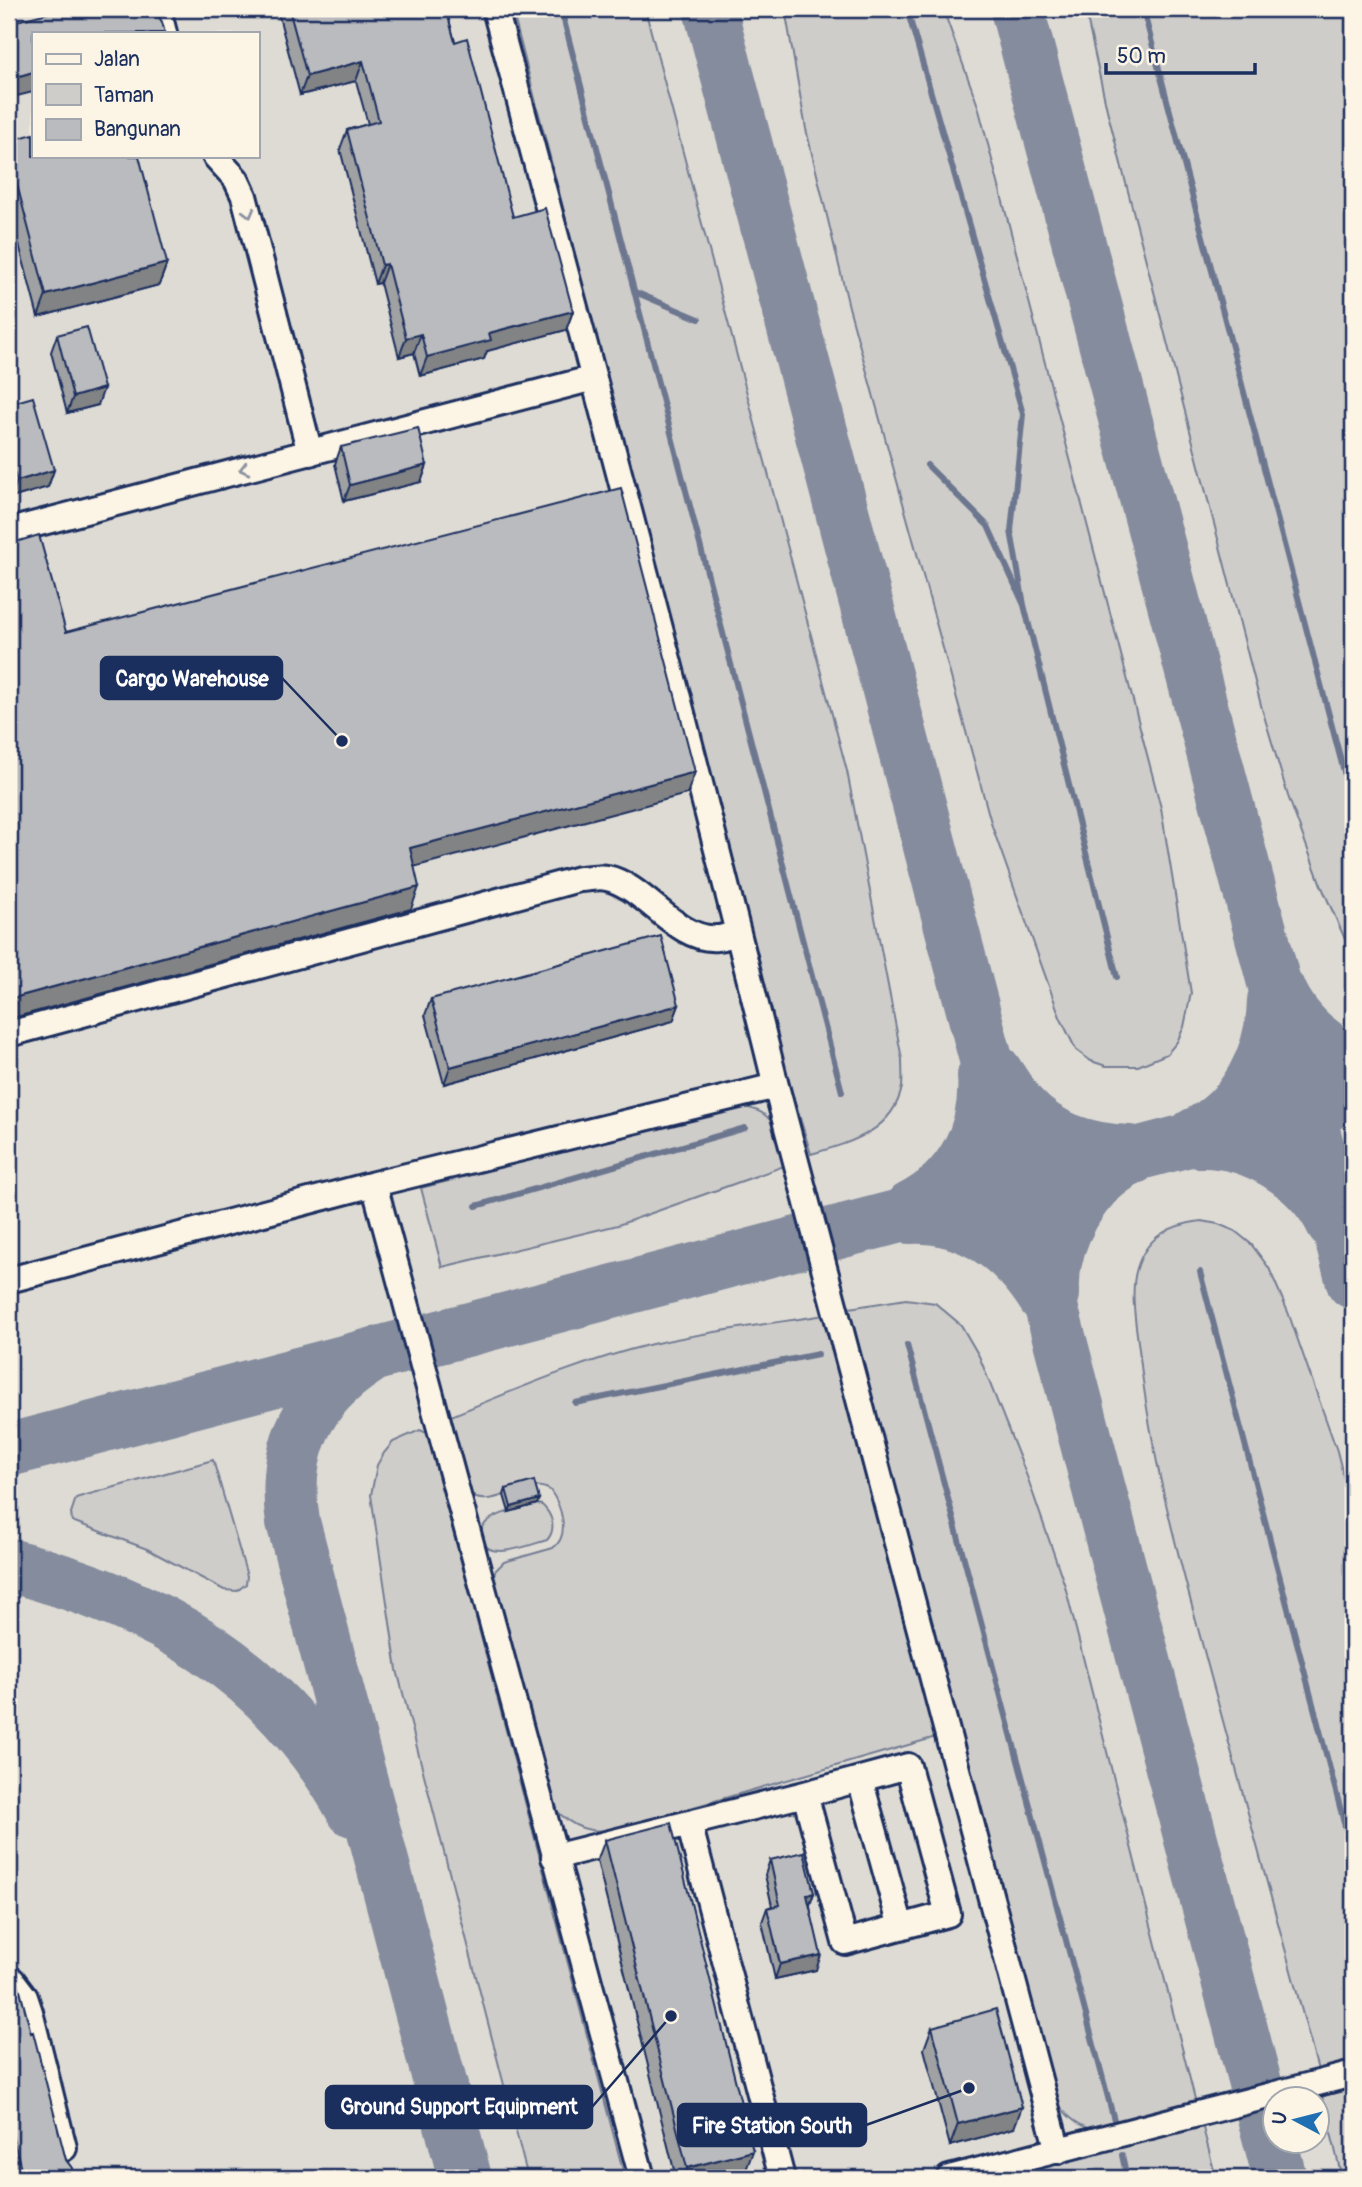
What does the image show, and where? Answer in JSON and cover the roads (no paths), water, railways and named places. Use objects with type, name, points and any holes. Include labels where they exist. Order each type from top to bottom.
[{"type":"lane","points":[[158,9],[164,32]]},
{"type":"lane","points":[[495,9],[1058,2151]]},
{"type":"lane","points":[[217,158],[236,179],[244,196],[310,453]]},
{"type":"lane","points":[[9,531],[594,378]]},
{"type":"lane","points":[[9,1034],[579,879],[606,877],[627,886],[688,931],[702,937],[717,938],[738,933]]},
{"type":"lane","points":[[9,1280],[374,1184],[776,1086]]},
{"type":"lane","points":[[374,1184],[642,2178]]},
{"type":"lane","points":[[554,1857],[908,1766],[948,1914],[845,1942],[805,1794]]},
{"type":"lane","points":[[860,1779],[901,1927]]},
{"type":"lane","points":[[689,1823],[782,2178]]},
{"type":"lane","points":[[12,1980],[25,1997],[30,2012],[67,2158]]},
{"type":"lane","points":[[949,2178],[1353,2074]]},
{"type":"waterway","points":[[561,9],[842,1092]]},
{"type":"waterway","points":[[907,9],[1023,414],[1011,531],[1024,605]]},
{"type":"waterway","points":[[1143,9],[1353,806]]},
{"type":"waterway","points":[[635,292],[699,319]]},
{"type":"waterway","points":[[927,465],[988,526],[1024,605],[1117,977]]},
{"type":"waterway","points":[[476,1206],[745,1128]]},
{"type":"waterway","points":[[1200,1272],[1353,1857]]},
{"type":"waterway","points":[[907,1345],[1114,2120]]},
{"type":"waterway","points":[[575,1403],[818,1354]]},
{"type":"waterway","points":[[1122,2155],[1127,2178]]},
{"type":"place","name":"Cargo Warehouse","points":[[342,741]]},
{"type":"place","name":"Ground Support Equipment","points":[[671,2016]]},
{"type":"place","name":"Fire Station South","points":[[969,2088]]}]
